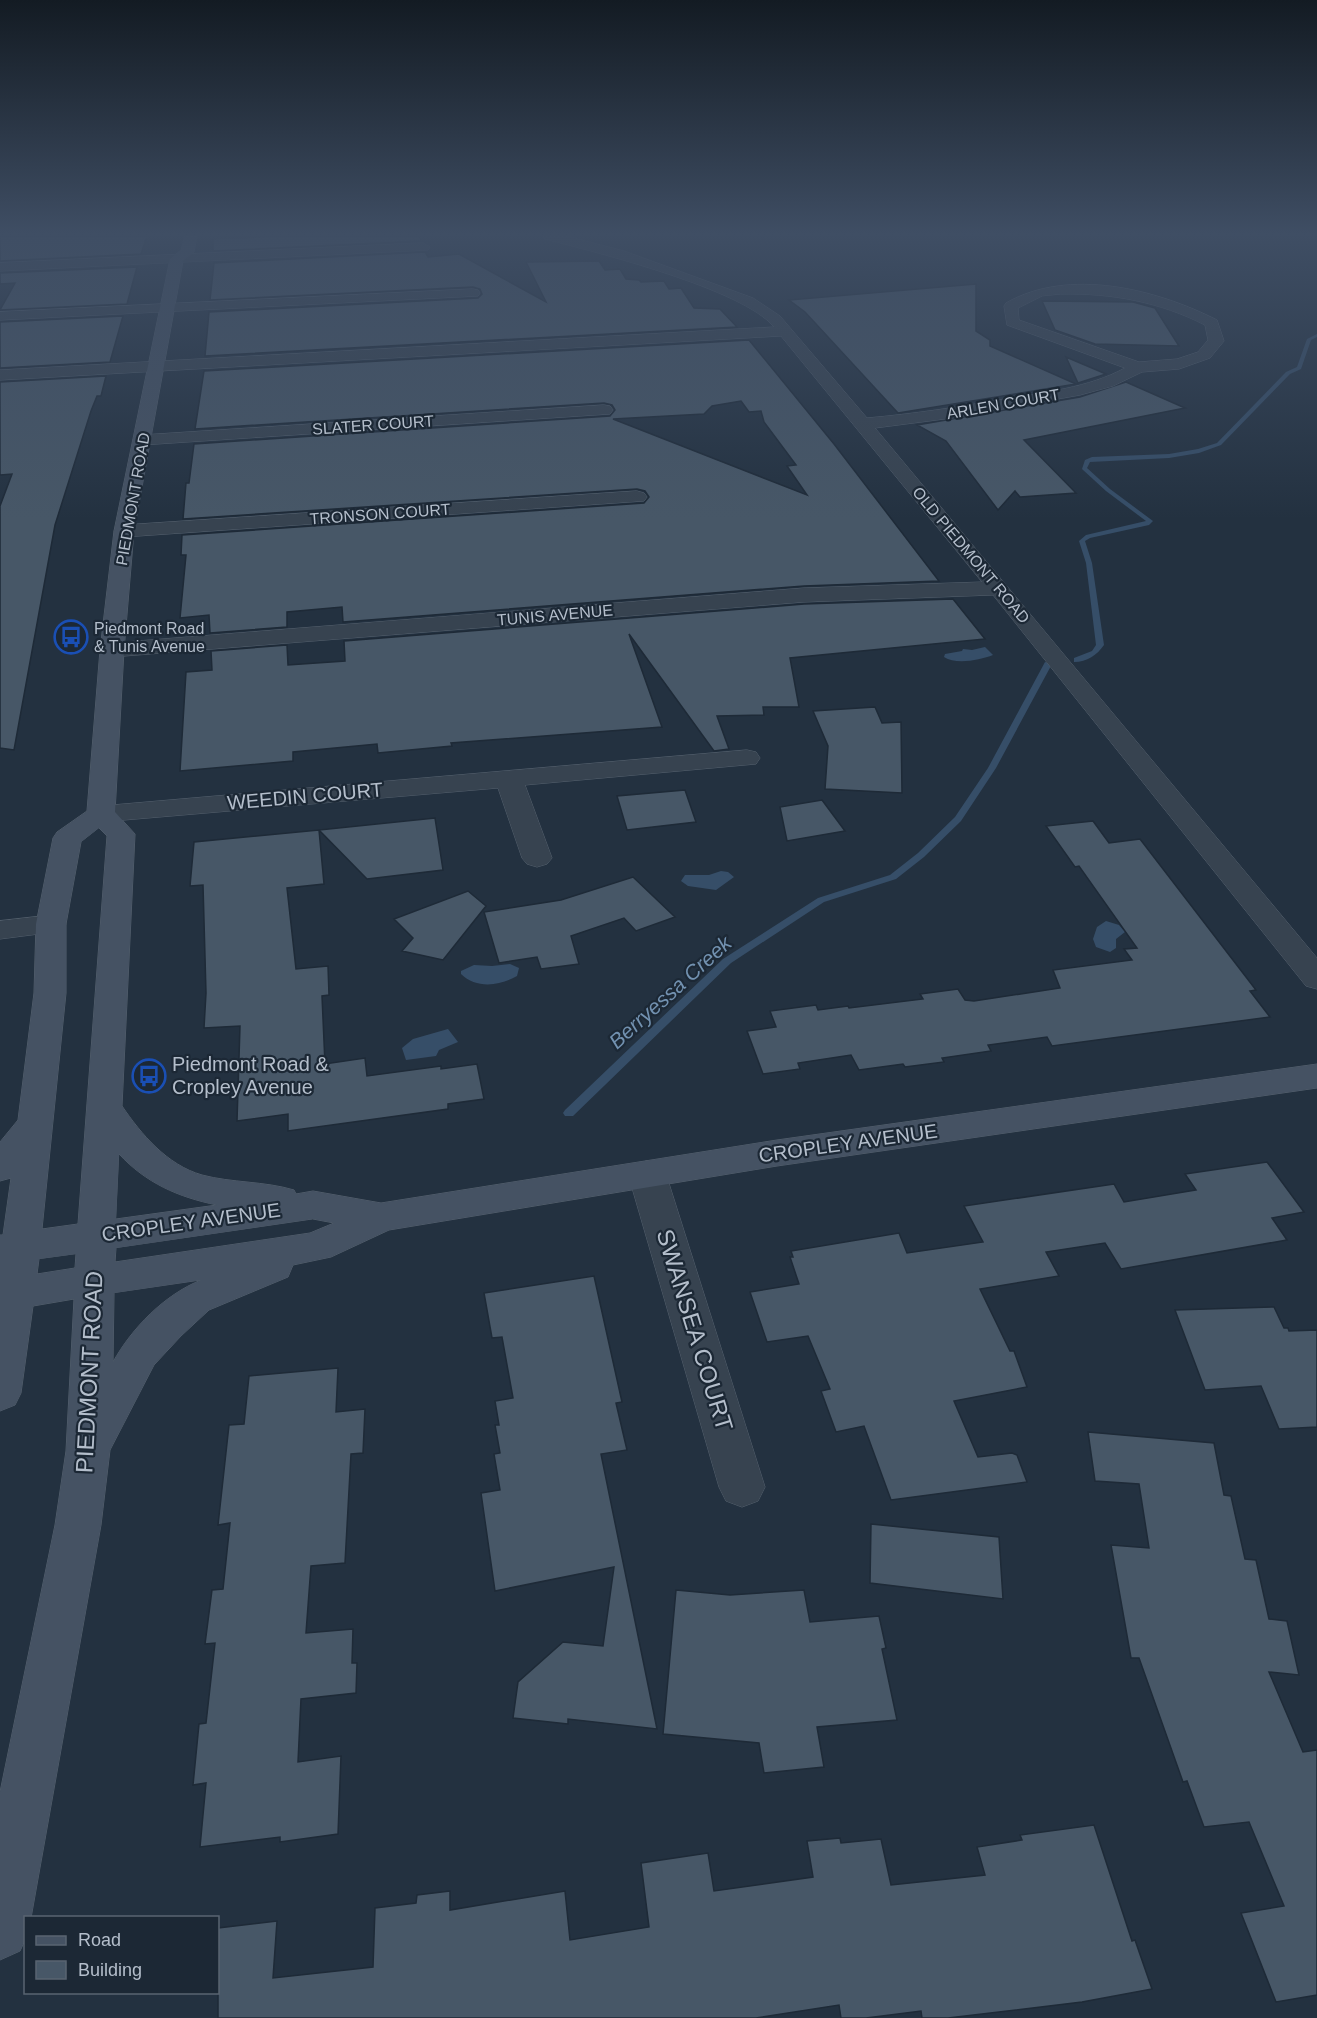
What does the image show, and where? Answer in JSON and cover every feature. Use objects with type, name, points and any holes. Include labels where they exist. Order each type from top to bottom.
[{"type":"main road","name":"PIEDMONT ROAD","points":[[0,1931],[78,1525],[88,1451],[103,1105],[121,834],[101,814],[112,650],[124,531],[162,330]]},
{"type":"main road","points":[[0,1393],[11,1248],[35,1123],[50,993],[51,924],[67,838],[101,814]]},
{"type":"main road","name":"CROPLEY AVENUE","points":[[7,1294],[317,1247],[381,1217],[647,1174],[1317,1076]]},
{"type":"main road","points":[[103,1105],[121,1134],[141,1155],[163,1171],[194,1186],[313,1205]]},
{"type":"main road","points":[[0,1168],[35,1123]]},
{"type":"main road","name":"CROPLEY AVENUE","points":[[11,1248],[313,1205],[381,1217]]},
{"type":"main road","points":[[88,1451],[139,1353],[195,1299],[317,1247]]},
{"type":"street","name":"ARLEN COURT","points":[[1035,330],[1138,367],[1179,364],[1204,355],[1216,341],[1214,330]]},
{"type":"street","points":[[0,375],[785,331]]},
{"type":"street","name":"OLD PIEDMONT ROAD","points":[[785,331],[999,588],[1317,979]]},
{"type":"street","name":"ARLEN COURT","points":[[863,424],[908,420],[1089,390],[1138,367]]},
{"type":"street","name":"SLATER COURT","points":[[142,440],[604,410]]},
{"type":"street","name":"TRONSON COURT","points":[[124,531],[637,497]]},
{"type":"street","name":"TUNIS AVENUE","points":[[112,650],[804,595],[999,588]]},
{"type":"street","name":"WEEDIN COURT","points":[[101,814],[747,758]]},
{"type":"street","points":[[509,779],[537,858]]},
{"type":"street","points":[[0,930],[51,924]]},
{"type":"street","name":"SWANSEA COURT","points":[[647,1174],[742,1487]]},
{"type":"water","points":[[985,647],[993,655],[961,661],[944,657],[945,654],[963,649],[972,650]]},
{"type":"water","points":[[721,871],[728,872],[734,877],[716,890],[688,886],[681,881],[685,875],[709,875]]},
{"type":"water","points":[[1106,921],[1119,925],[1125,932],[1116,939],[1116,948],[1110,952],[1096,947],[1093,939],[1097,927]]},
{"type":"water","points":[[510,964],[519,968],[517,976],[496,984],[474,982],[461,974],[461,971],[474,965]]},
{"type":"water","points":[[448,1029],[458,1042],[439,1050],[436,1056],[406,1060],[402,1048],[413,1039]]},
{"type":"building","points":[[0,330],[119,330],[110,362],[0,368]]},
{"type":"building","points":[[207,330],[679,330],[205,356]]},
{"type":"building","points":[[822,330],[976,330],[990,340],[990,346],[1076,384],[898,413]]},
{"type":"building","points":[[1055,330],[1169,330],[1179,346],[1095,344]]},
{"type":"building","points":[[749,340],[834,444],[939,581],[804,586],[343,622],[342,607],[287,612],[287,627],[210,633],[209,615],[180,618],[186,555],[181,555],[182,535],[644,503],[649,497],[645,491],[637,489],[183,519],[186,483],[189,483],[194,444],[610,416],[615,410],[612,405],[604,403],[195,429],[204,371]],"holes":[[[741,401],[749,412],[761,411],[764,422],[796,465],[787,466],[807,495],[613,419],[704,414],[712,406]]]},
{"type":"building","points":[[1066,357],[1106,374],[1078,383]]},
{"type":"building","points":[[106,376],[101,396],[97,396],[91,411],[55,525],[14,750],[0,748],[0,506],[12,474],[0,475],[0,382]]},
{"type":"building","points":[[1126,382],[1185,408],[1024,440],[1076,493],[1020,497],[1015,491],[998,510],[946,441],[917,425],[1080,397]]},
{"type":"building","points":[[953,599],[985,639],[790,658],[799,707],[763,707],[764,715],[717,716],[729,749],[714,751],[629,634],[662,727],[451,743],[452,746],[378,753],[377,744],[293,752],[293,761],[180,771],[186,672],[212,670],[211,651],[287,645],[288,665],[345,661],[344,641],[804,604]]},
{"type":"building","points":[[875,707],[882,723],[901,722],[902,793],[825,789],[828,746],[813,711]]},
{"type":"building","points":[[685,790],[696,822],[627,830],[617,796]]},
{"type":"building","points":[[822,800],[845,831],[787,841],[780,807]]},
{"type":"building","points":[[435,818],[443,870],[367,879],[319,830]]},
{"type":"building","points":[[1093,821],[1109,843],[1140,839],[1256,990],[1250,991],[1270,1017],[1052,1046],[1047,1037],[988,1045],[991,1051],[942,1058],[944,1062],[905,1067],[903,1064],[859,1070],[851,1055],[798,1063],[800,1069],[763,1074],[747,1031],[776,1027],[770,1011],[816,1005],[818,1010],[848,1006],[849,1008],[923,999],[920,994],[958,989],[965,1000],[974,1001],[1060,988],[1053,970],[1132,960],[1124,949],[1137,948],[1079,866],[1075,867],[1046,826]]},
{"type":"building","points":[[319,830],[324,884],[287,888],[296,969],[328,966],[329,995],[322,996],[325,1064],[365,1058],[367,1076],[441,1066],[441,1069],[477,1064],[484,1099],[448,1104],[448,1109],[288,1131],[288,1114],[237,1121],[240,1026],[204,1028],[206,993],[203,885],[190,886],[194,842]]},
{"type":"building","points":[[633,877],[675,917],[636,931],[624,918],[571,936],[579,964],[541,969],[537,957],[499,963],[484,912],[561,900]]},
{"type":"building","points":[[468,891],[486,906],[443,960],[402,951],[413,938],[394,919]]},
{"type":"building","points":[[1267,1162],[1304,1212],[1272,1218],[1287,1240],[1121,1269],[1105,1243],[1046,1252],[1059,1276],[980,1289],[1010,1351],[1014,1351],[1027,1387],[954,1401],[978,1457],[1012,1453],[1017,1455],[1027,1482],[891,1500],[864,1426],[836,1432],[821,1391],[830,1389],[808,1336],[767,1342],[750,1292],[799,1284],[790,1257],[793,1257],[791,1251],[899,1233],[907,1253],[983,1242],[964,1206],[1114,1184],[1124,1202],[1196,1190],[1185,1174]]},
{"type":"building","points":[[594,1276],[622,1402],[616,1403],[627,1450],[601,1454],[657,1729],[568,1719],[568,1724],[513,1718],[518,1682],[563,1642],[603,1646],[614,1567],[495,1591],[481,1493],[500,1490],[494,1454],[500,1453],[495,1425],[499,1425],[495,1401],[513,1398],[502,1337],[492,1338],[484,1293]]},
{"type":"building","points":[[1274,1307],[1284,1328],[1288,1328],[1289,1331],[1317,1330],[1317,1427],[1279,1429],[1261,1386],[1205,1390],[1175,1310]]},
{"type":"building","points":[[338,1368],[336,1412],[365,1409],[363,1453],[351,1454],[345,1563],[311,1566],[306,1633],[353,1629],[352,1663],[357,1663],[356,1693],[301,1699],[298,1762],[341,1756],[338,1834],[280,1842],[280,1837],[200,1847],[206,1783],[193,1785],[199,1724],[206,1723],[215,1643],[205,1644],[212,1590],[223,1589],[230,1523],[218,1525],[229,1425],[244,1424],[249,1376]]},
{"type":"building","points":[[1088,1432],[1214,1443],[1224,1495],[1231,1496],[1245,1559],[1256,1560],[1269,1619],[1287,1621],[1299,1675],[1269,1672],[1303,1752],[1317,1750],[1317,1995],[1276,2002],[1241,1913],[1284,1906],[1249,1822],[1204,1827],[1187,1781],[1183,1782],[1139,1658],[1131,1658],[1111,1545],[1149,1548],[1139,1484],[1095,1481]]},
{"type":"building","points":[[871,1524],[999,1537],[1003,1599],[870,1583]]},
{"type":"building","points":[[676,1590],[730,1595],[804,1590],[810,1622],[879,1616],[886,1648],[882,1649],[897,1720],[817,1727],[824,1767],[764,1773],[759,1743],[663,1734]]},
{"type":"building","points":[[1094,1825],[1132,1941],[1135,1940],[1152,1989],[1082,2002],[948,2018],[922,2018],[921,2011],[866,2018],[841,2018],[839,2005],[756,2018],[218,2018],[219,1928],[277,1921],[273,1978],[373,1967],[375,1908],[416,1903],[417,1895],[450,1891],[450,1910],[565,1891],[570,1940],[649,1927],[641,1863],[708,1853],[714,1891],[813,1877],[807,1841],[840,1838],[841,1843],[881,1839],[891,1885],[985,1875],[977,1847],[1022,1840],[1020,1835]]},
{"type":"waterway","name":"Berryessa Creek","points":[[1077,660],[1095,653],[1100,645],[1089,563],[1082,541],[1088,536],[1147,524],[1150,521],[1108,490],[1084,468],[1087,461],[1169,456],[1199,451],[1219,444],[1288,373],[1299,368],[1309,339],[1317,335]]},
{"type":"waterway","name":"Berryessa Creek","points":[[569,1113],[727,961],[821,900],[893,877],[921,855],[958,819],[992,768],[1048,664]]},
{"type":"place","name":"Piedmont Road & Tunis Avenue","points":[[71,637]]},
{"type":"place","name":"Piedmont Road & Cropley Avenue","points":[[149,1076]]}]
